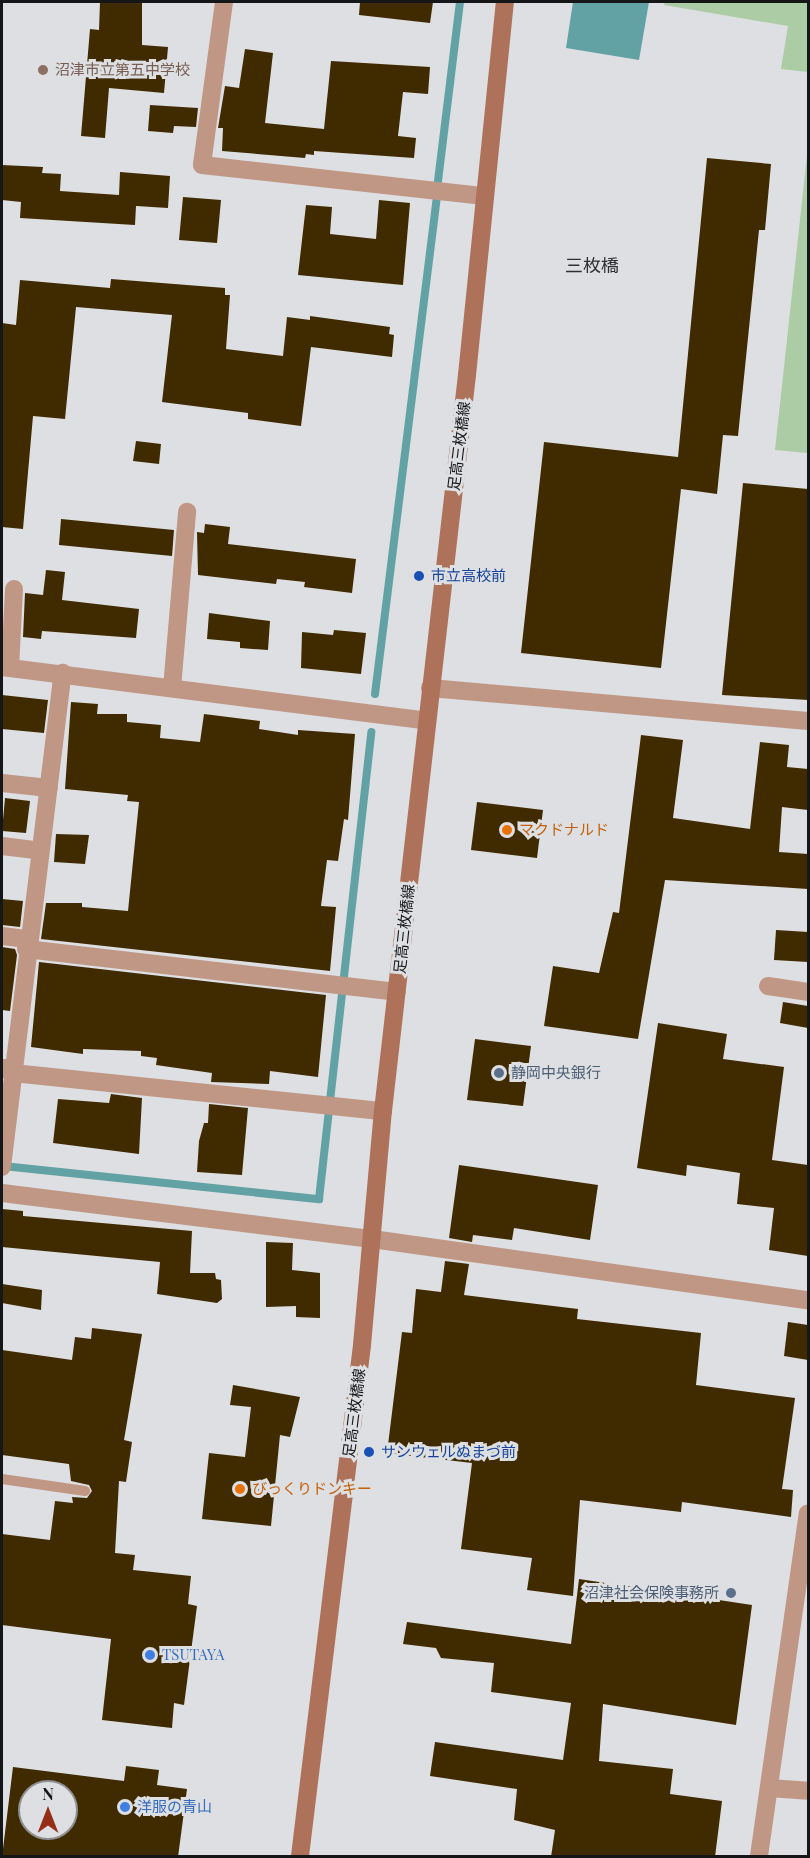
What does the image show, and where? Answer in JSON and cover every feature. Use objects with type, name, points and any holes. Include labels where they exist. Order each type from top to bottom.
[{"type":"main road","name":"足高三枚橋線","points":[[300,1857],[372,1239],[383,1111],[505,2]]},
{"type":"street","points":[[224,2],[202,165],[484,196]]},
{"type":"street","points":[[172,688],[188,512]]},
{"type":"street","points":[[14,589],[6,667],[427,721]]},
{"type":"street","points":[[2,1167],[7,1070],[27,944],[63,673]]},
{"type":"street","points":[[430,688],[808,721]]},
{"type":"street","points":[[2,783],[49,788]]},
{"type":"street","points":[[2,846],[40,851]]},
{"type":"street","points":[[2,936],[27,944],[397,992]]},
{"type":"street","points":[[768,986],[808,992]]},
{"type":"street","points":[[7,1070],[383,1111]]},
{"type":"street","points":[[2,1193],[372,1239],[808,1300]]},
{"type":"street","points":[[759,1857],[808,1514]]},
{"type":"street","points":[[769,1788],[808,1791]]},
{"type":"lane","points":[[2,1479],[84,1491]]},
{"type":"green space","points":[[665,2],[808,2],[808,72],[781,69],[788,26],[664,5]]},
{"type":"green space","points":[[808,146],[808,453],[775,450]]},
{"type":"water","points":[[573,2],[649,2],[639,60],[566,48]]},
{"type":"building","points":[[100,2],[142,2],[142,45],[168,47],[164,93],[109,88],[105,138],[81,136],[90,29],[99,30]]},
{"type":"building","points":[[360,2],[433,2],[430,23],[359,15]]},
{"type":"building","points":[[245,49],[273,53],[265,123],[324,129],[331,61],[430,67],[428,94],[403,92],[398,136],[416,138],[414,158],[314,151],[314,155],[306,154],[305,158],[222,151],[223,128],[218,128],[225,86],[239,88]]},
{"type":"building","points":[[150,105],[198,108],[196,127],[174,126],[173,133],[148,131]]},
{"type":"building","points":[[707,158],[771,164],[765,230],[759,230],[738,436],[723,435],[717,494],[681,489],[661,668],[521,653],[544,442],[678,457]]},
{"type":"building","points":[[2,165],[43,167],[42,173],[61,174],[60,191],[119,195],[120,172],[170,176],[168,208],[136,206],[135,225],[20,218],[21,202],[2,200]]},
{"type":"building","points":[[183,197],[221,200],[217,243],[179,240]]},
{"type":"building","points":[[379,200],[410,203],[403,285],[298,275],[306,205],[332,207],[330,234],[376,239]]},
{"type":"building","points":[[111,279],[225,288],[225,295],[230,295],[226,349],[283,356],[287,317],[310,320],[310,316],[390,327],[389,334],[394,335],[392,357],[311,347],[301,426],[248,419],[248,413],[162,402],[172,315],[76,307],[65,419],[33,416],[23,529],[2,527],[2,323],[16,325],[20,280],[110,288]]},
{"type":"building","points":[[136,441],[161,444],[159,464],[133,461]]},
{"type":"building","points":[[743,483],[808,489],[808,700],[722,695]]},
{"type":"building","points":[[61,519],[174,530],[172,556],[59,545]]},
{"type":"building","points":[[205,524],[230,527],[228,544],[356,559],[352,593],[304,587],[305,582],[277,579],[276,584],[198,575],[197,532],[204,533]]},
{"type":"building","points":[[46,570],[65,572],[62,600],[139,609],[136,638],[42,631],[41,639],[23,637],[25,593],[43,595]]},
{"type":"building","points":[[209,613],[270,621],[268,650],[240,648],[240,642],[207,639]]},
{"type":"building","points":[[334,630],[366,633],[361,674],[301,668],[302,632],[333,635]]},
{"type":"building","points":[[2,695],[48,700],[44,733],[2,729]]},
{"type":"building","points":[[71,702],[98,704],[97,714],[127,714],[127,722],[161,725],[160,738],[200,742],[204,714],[260,721],[259,729],[298,735],[298,730],[355,734],[348,820],[344,819],[338,861],[327,860],[321,906],[336,907],[330,971],[41,939],[46,903],[82,903],[82,907],[128,911],[139,802],[127,801],[128,795],[65,789]]},
{"type":"building","points":[[641,735],[683,740],[673,818],[750,829],[760,742],[789,745],[787,767],[808,769],[808,810],[782,807],[779,852],[808,854],[808,889],[665,880],[638,1039],[544,1026],[553,966],[599,973],[613,912],[619,913]]},
{"type":"building","points":[[5,798],[30,801],[26,833],[2,831]]},
{"type":"building","name":"マクドナルド","points":[[477,802],[543,810],[537,858],[471,850]]},
{"type":"building","points":[[56,834],[89,835],[85,864],[54,862]]},
{"type":"building","points":[[2,899],[23,901],[20,927],[2,925]]},
{"type":"building","points":[[776,930],[808,932],[808,962],[774,960]]},
{"type":"building","points":[[2,947],[15,949],[17,955],[10,1011],[2,1010]]},
{"type":"building","points":[[39,962],[326,995],[318,1077],[270,1071],[269,1084],[211,1082],[212,1073],[156,1065],[157,1058],[141,1056],[141,1051],[83,1049],[83,1054],[31,1047]]},
{"type":"building","points":[[783,1002],[808,1006],[808,1028],[780,1023]]},
{"type":"building","points":[[658,1023],[727,1034],[723,1059],[784,1067],[772,1160],[808,1165],[808,1256],[769,1250],[774,1208],[737,1204],[740,1173],[687,1165],[686,1176],[637,1168]]},
{"type":"building","name":"静岡中央銀行","points":[[475,1039],[531,1046],[523,1106],[467,1100]]},
{"type":"building","points":[[111,1094],[142,1098],[139,1154],[53,1143],[58,1099],[109,1103]]},
{"type":"building","points":[[209,1104],[248,1108],[242,1175],[197,1172],[199,1141],[204,1123],[208,1123]]},
{"type":"building","points":[[459,1165],[598,1185],[590,1240],[514,1228],[512,1240],[473,1235],[472,1242],[449,1238]]},
{"type":"building","points":[[2,1209],[23,1211],[23,1216],[192,1231],[190,1273],[215,1273],[216,1279],[221,1280],[222,1299],[217,1303],[157,1294],[160,1262],[2,1247]]},
{"type":"building","points":[[266,1242],[293,1243],[292,1270],[320,1273],[320,1318],[296,1317],[296,1306],[266,1307]]},
{"type":"building","points":[[445,1261],[469,1264],[464,1295],[578,1309],[577,1319],[701,1333],[696,1385],[795,1398],[782,1489],[793,1490],[791,1517],[682,1502],[681,1512],[580,1500],[573,1596],[527,1590],[532,1558],[461,1549],[472,1463],[387,1453],[402,1332],[412,1333],[416,1289],[441,1292]]},
{"type":"building","points":[[2,1284],[42,1290],[41,1310],[2,1303]]},
{"type":"building","points":[[788,1322],[808,1325],[808,1360],[784,1356]]},
{"type":"building","points":[[92,1328],[142,1334],[124,1440],[132,1442],[126,1482],[119,1481],[115,1553],[135,1555],[133,1570],[191,1576],[188,1604],[197,1606],[184,1705],[174,1703],[172,1728],[102,1720],[111,1639],[2,1625],[2,1534],[50,1540],[55,1501],[73,1503],[72,1497],[87,1498],[92,1491],[89,1485],[71,1481],[69,1464],[2,1455],[2,1350],[72,1360],[75,1337],[91,1339]]},
{"type":"building","points":[[233,1385],[300,1397],[290,1437],[280,1435],[271,1526],[202,1519],[209,1453],[245,1457],[251,1407],[230,1405]]},
{"type":"building","points":[[579,1579],[752,1605],[736,1725],[603,1704],[599,1761],[673,1769],[670,1794],[722,1801],[715,1857],[551,1857],[555,1830],[514,1820],[517,1789],[430,1776],[435,1742],[563,1760],[571,1703],[491,1692],[494,1663],[441,1658],[436,1648],[403,1644],[407,1622],[571,1644]]},
{"type":"building","name":"洋服の青山","points":[[126,1766],[159,1770],[157,1785],[187,1789],[178,1857],[2,1857],[13,1767],[124,1781]]},
{"type":"waterway","points":[[438,181],[460,2]]},
{"type":"waterway","points":[[375,694],[436,201]]},
{"type":"waterway","points":[[3,1166],[319,1199],[371,732]]},
{"type":"place","name":"沼津市立第五中学校","points":[[43,70]]},
{"type":"place","name":"市立高校前","points":[[419,576]]},
{"type":"place","name":"マクドナルド","points":[[507,830]]},
{"type":"place","name":"静岡中央銀行","points":[[499,1073]]},
{"type":"place","name":"サンウェルぬまづ前","points":[[369,1452]]},
{"type":"place","name":"びっくりドンキー","points":[[240,1489]]},
{"type":"place","name":"沼津社会保険事務所","points":[[731,1593]]},
{"type":"place","name":"TSUTAYA","points":[[150,1655]]},
{"type":"place","name":"洋服の青山","points":[[125,1807]]},
{"type":"district","name":"三枚橋","points":[[592,265]]}]
